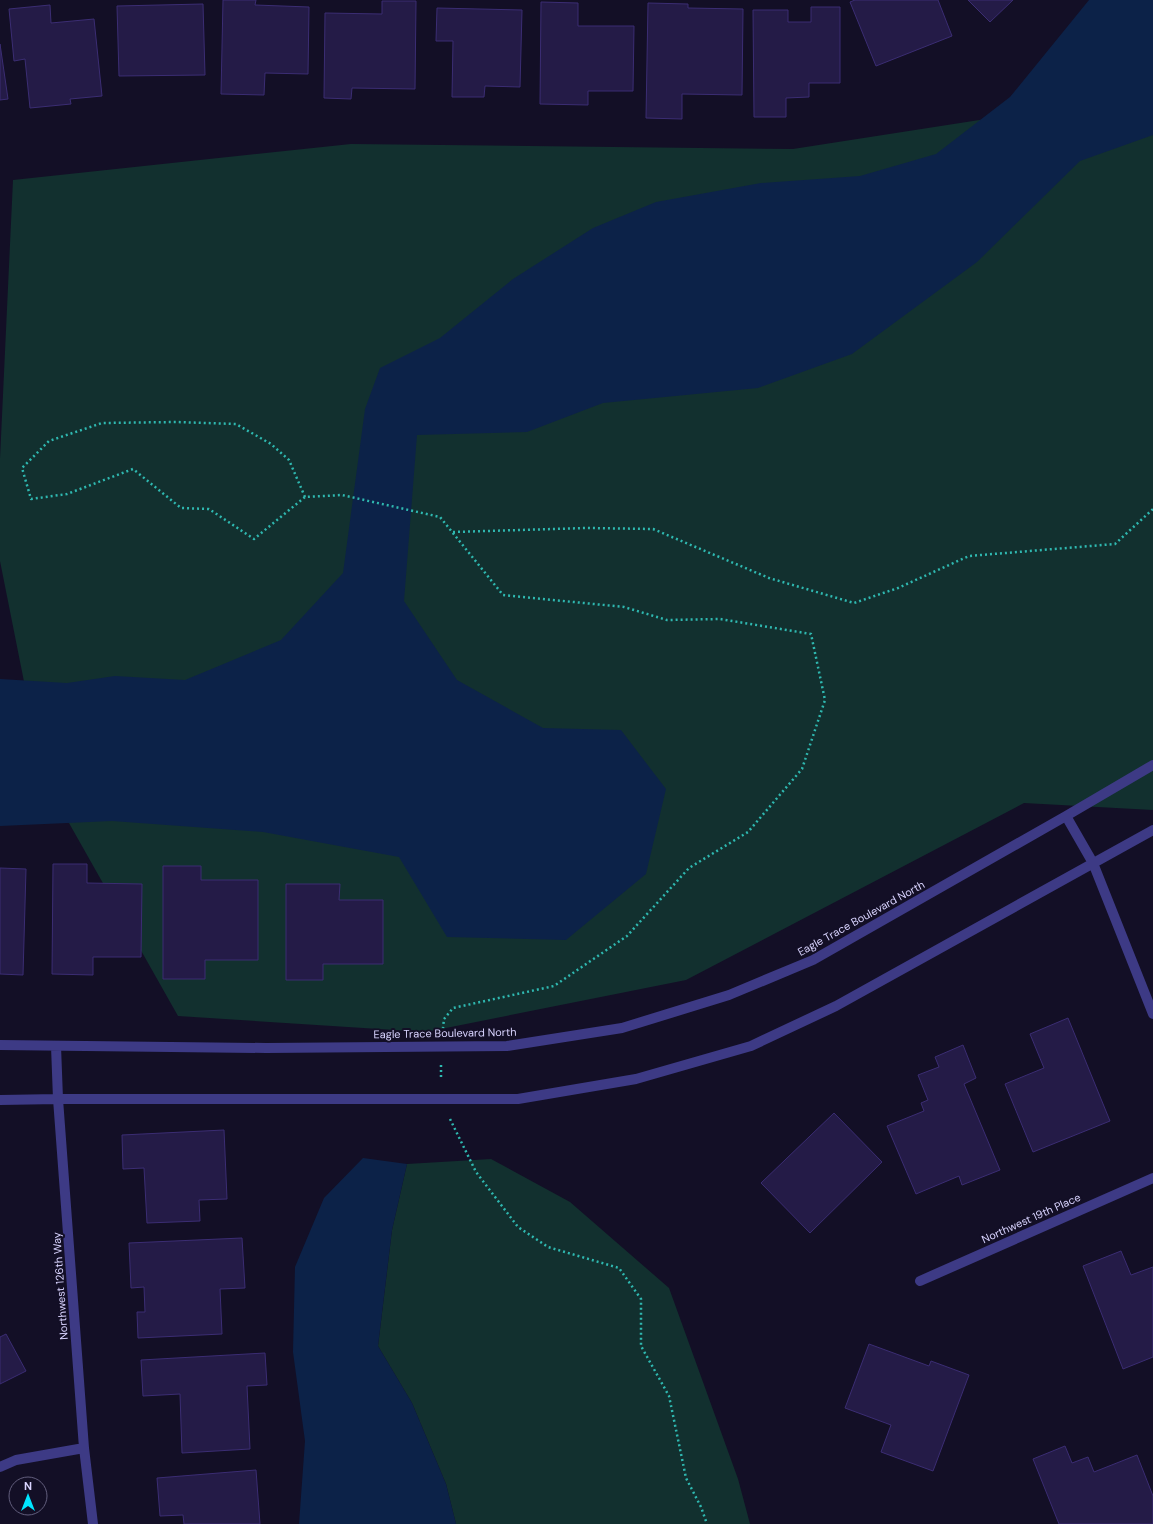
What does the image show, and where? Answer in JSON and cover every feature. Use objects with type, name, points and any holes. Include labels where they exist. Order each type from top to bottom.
[{"type":"street","name":"Eagle Trace Boulevard North","points":[[0,1045],[266,1048],[507,1046],[622,1028],[729,995],[813,960],[1153,765]]},
{"type":"street","points":[[1066,816],[1093,863],[1153,1014]]},
{"type":"street","points":[[0,1100],[518,1099],[636,1079],[751,1046],[836,1006],[1153,830]]},
{"type":"street","name":"Northwest 126th Way","points":[[56,1046],[58,1099],[84,1448],[93,1524]]},
{"type":"street","name":"Northwest 19th Place","points":[[920,1281],[1153,1178]]},
{"type":"street","points":[[0,1467],[16,1460],[84,1448]]},
{"type":"path","points":[[305,497],[288,460],[271,444],[236,424],[176,422],[102,423],[49,441],[22,468],[31,499],[66,494],[133,469],[181,508],[209,509],[254,539],[305,497],[342,495],[440,517],[504,596],[624,607],[667,620],[720,619],[811,634],[825,700],[802,769],[748,832],[689,868],[627,936],[554,986],[453,1008],[444,1019],[441,1046],[441,1099],[476,1172],[518,1227],[548,1247],[619,1268],[641,1299],[641,1346],[669,1396],[686,1478],[701,1507],[707,1524]]},
{"type":"path","points":[[452,532],[587,528],[653,529],[769,578],[854,603],[898,588],[969,556],[1115,544],[1153,509]]},
{"type":"green space","points":[[1153,67],[1153,810],[1024,803],[686,980],[426,1032],[178,1016],[43,777],[0,561],[0,459],[13,180],[351,144],[793,149],[1050,109]]},
{"type":"green space","points":[[491,1159],[570,1202],[669,1288],[738,1479],[750,1524],[456,1524],[446,1484],[412,1403],[378,1346],[392,1230],[407,1164]]},
{"type":"water","points":[[1089,0],[1153,0],[1153,135],[1080,161],[977,262],[852,354],[758,388],[603,403],[527,432],[417,435],[404,601],[457,680],[543,728],[621,730],[666,789],[646,874],[566,940],[447,937],[399,857],[263,832],[112,821],[0,826],[0,679],[67,683],[115,676],[185,680],[281,640],[343,573],[365,409],[380,368],[440,338],[513,279],[593,228],[656,202],[761,183],[860,176],[936,154],[1010,97]]},
{"type":"water","points":[[363,1158],[407,1164],[392,1230],[378,1346],[412,1403],[446,1484],[456,1524],[299,1524],[305,1441],[293,1352],[295,1267],[324,1198]]},
{"type":"building","points":[[223,0],[256,0],[255,5],[309,7],[308,74],[265,73],[264,95],[221,94]]},
{"type":"building","points":[[855,0],[938,0],[952,36],[876,66],[850,2]]},
{"type":"building","points":[[968,0],[1013,0],[990,22]]},
{"type":"building","points":[[382,1],[416,1],[415,89],[352,88],[351,99],[324,98],[325,13],[382,14]]},
{"type":"building","points":[[541,2],[578,3],[578,26],[634,26],[633,91],[588,91],[588,105],[540,104]]},
{"type":"building","points":[[648,3],[688,4],[688,8],[743,9],[742,95],[682,94],[682,119],[646,118]]},
{"type":"building","points":[[203,4],[205,75],[119,76],[117,6]]},
{"type":"building","points":[[50,5],[51,23],[94,19],[102,96],[70,99],[71,104],[30,108],[25,59],[14,61],[9,9]]},
{"type":"building","points":[[811,7],[840,7],[840,83],[809,83],[809,97],[786,98],[786,117],[754,117],[753,10],[788,10],[788,22],[811,22]]},
{"type":"building","points":[[437,8],[522,10],[520,87],[485,86],[484,97],[452,97],[453,41],[436,41]]},
{"type":"building","points":[[0,44],[8,99],[0,100]]},
{"type":"building","points":[[53,864],[87,864],[87,883],[142,884],[141,957],[93,957],[93,975],[52,974]]},
{"type":"building","points":[[163,866],[201,866],[201,880],[258,880],[258,960],[205,960],[205,979],[163,979]]},
{"type":"building","points":[[0,868],[26,869],[23,975],[0,974]]},
{"type":"building","points":[[286,884],[340,884],[339,900],[383,900],[383,964],[323,964],[323,980],[286,980]]},
{"type":"building","points":[[1068,1018],[1110,1121],[1033,1152],[1005,1084],[1044,1068],[1030,1034]]},
{"type":"building","points":[[963,1045],[976,1078],[964,1084],[1000,1170],[962,1185],[959,1176],[916,1194],[887,1126],[924,1111],[921,1103],[928,1100],[918,1075],[939,1067],[935,1057]]},
{"type":"building","points":[[834,1113],[882,1162],[810,1233],[761,1183]]},
{"type":"building","points":[[224,1130],[227,1199],[199,1200],[200,1221],[147,1223],[144,1168],[123,1169],[122,1135]]},
{"type":"building","points":[[242,1238],[245,1288],[220,1289],[222,1334],[138,1338],[137,1312],[145,1312],[144,1287],[131,1288],[129,1243]]},
{"type":"building","points":[[1121,1251],[1131,1275],[1153,1267],[1153,1357],[1123,1369],[1083,1266]]},
{"type":"building","points":[[6,1334],[26,1371],[0,1384],[0,1337]]},
{"type":"building","points":[[869,1344],[929,1366],[931,1361],[969,1375],[933,1471],[881,1452],[891,1425],[845,1408]]},
{"type":"building","points":[[265,1353],[267,1385],[247,1386],[250,1449],[182,1453],[180,1394],[143,1396],[141,1360]]},
{"type":"building","points":[[1065,1446],[1072,1463],[1088,1457],[1094,1472],[1137,1455],[1153,1496],[1153,1524],[1059,1524],[1033,1459]]},
{"type":"building","points":[[256,1470],[260,1524],[184,1524],[183,1515],[160,1516],[157,1478]]}]
